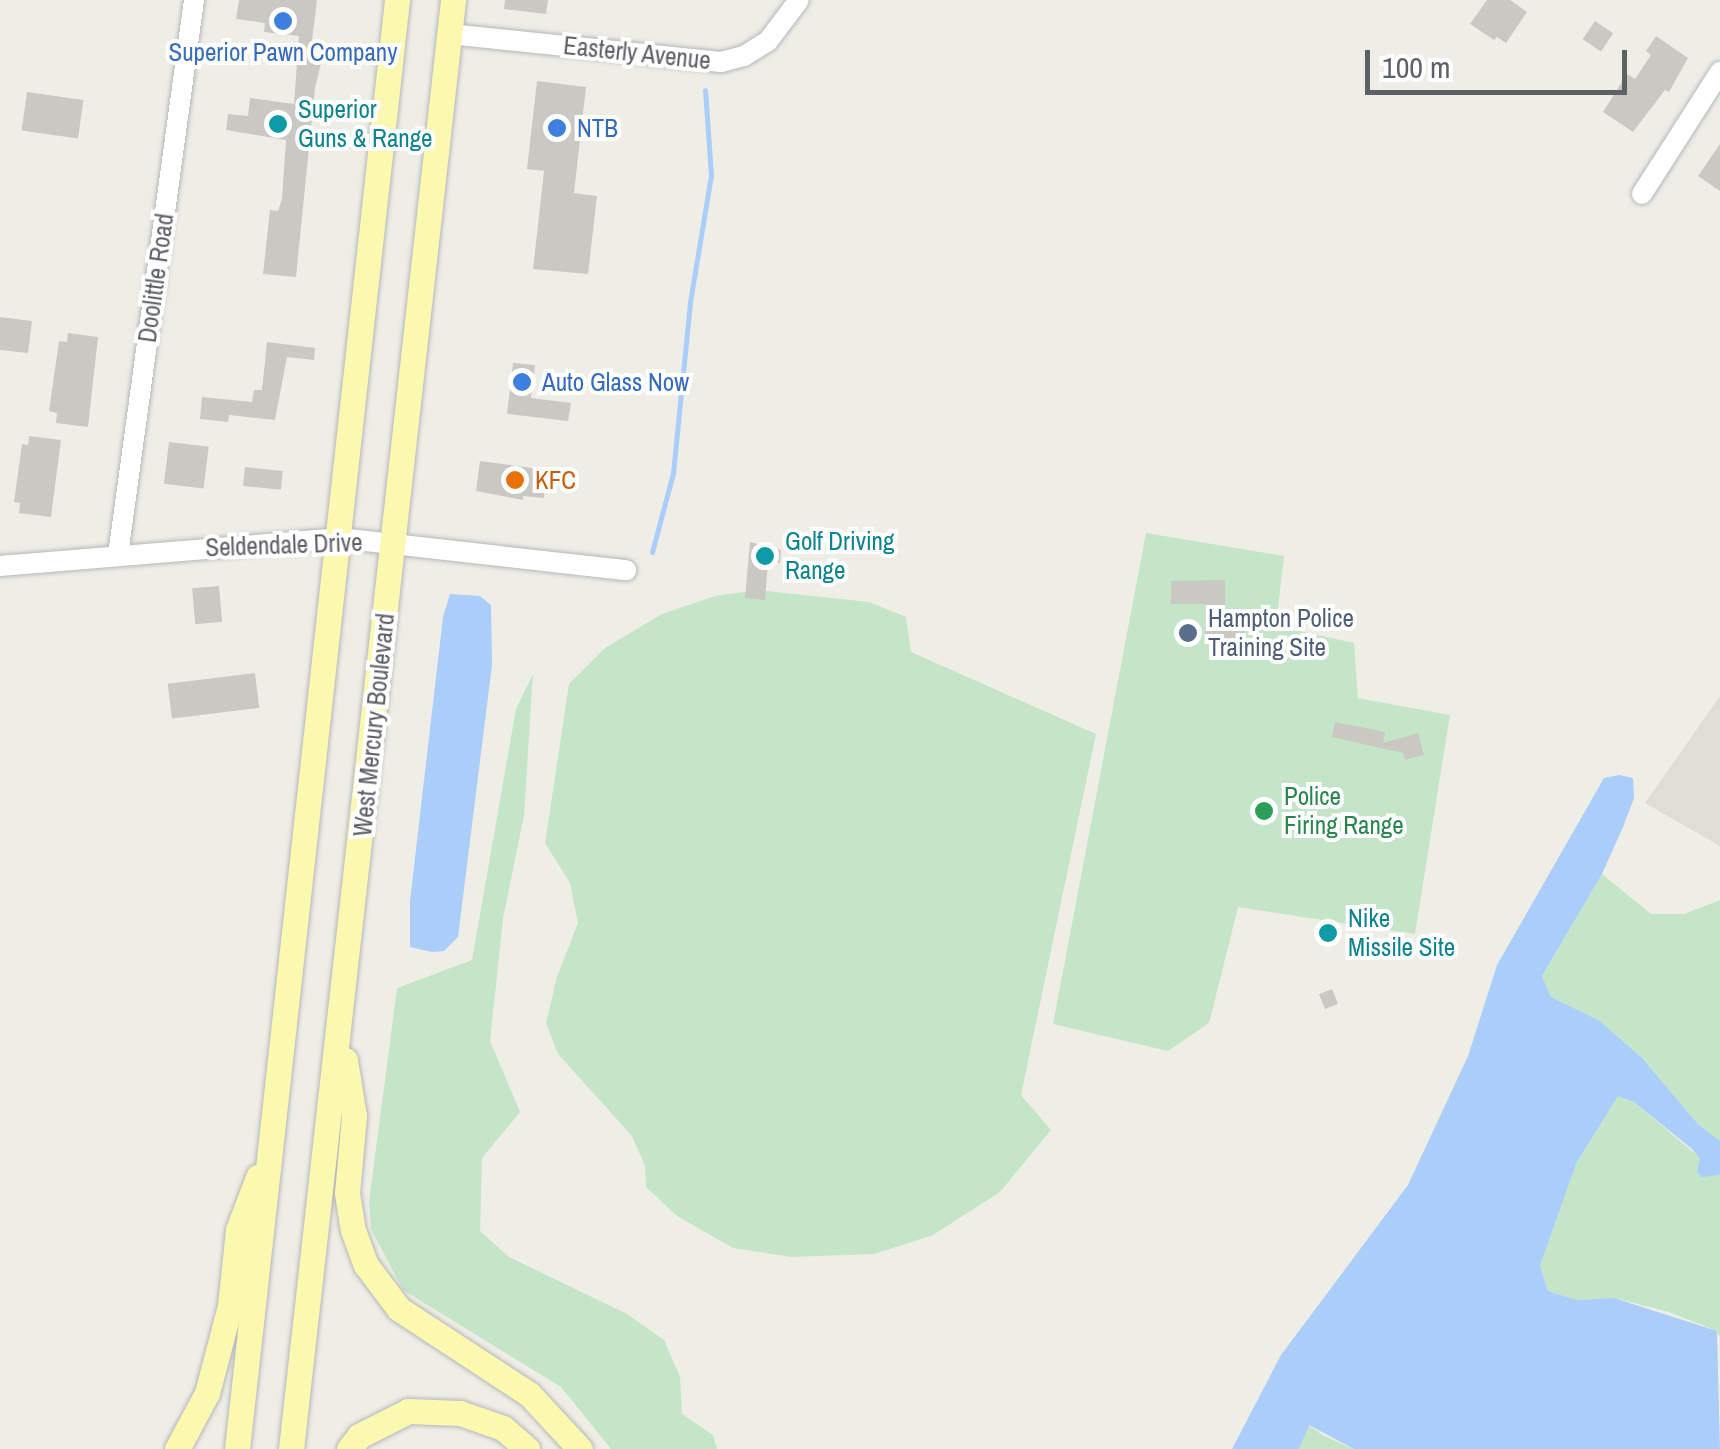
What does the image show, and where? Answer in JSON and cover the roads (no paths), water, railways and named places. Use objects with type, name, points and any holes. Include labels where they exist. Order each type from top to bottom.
[{"type":"main road","points":[[237,1449],[397,0]]},
{"type":"main road","name":"West Mercury Boulevard","points":[[291,1449],[453,0]]},
{"type":"main road","points":[[340,1026],[354,1116],[347,1193],[352,1230],[366,1265],[399,1309],[529,1394],[580,1449]]},
{"type":"main road","points":[[177,1449],[208,1393],[230,1306],[238,1230],[272,1140]]},
{"type":"main road","points":[[349,1449],[360,1436],[408,1411],[460,1413],[503,1428],[527,1449]]},
{"type":"street","name":"Doolittle Road","points":[[118,555],[194,0]]},
{"type":"street","name":"Easterly Avenue","points":[[449,34],[721,62],[744,56],[768,41],[799,0]]},
{"type":"street","points":[[1642,194],[1720,72]]},
{"type":"street","name":"Seldendale Drive","points":[[0,566],[340,538],[626,570]]},
{"type":"water","points":[[450,594],[480,596],[491,605],[492,665],[458,937],[444,951],[432,952],[410,947],[410,901],[443,617]]},
{"type":"water","points":[[1604,778],[1633,778],[1634,798],[1623,827],[1602,874],[1542,976],[1551,997],[1600,1021],[1642,1058],[1698,1124],[1720,1141],[1720,1175],[1702,1177],[1697,1172],[1700,1159],[1692,1149],[1634,1102],[1618,1096],[1577,1162],[1540,1265],[1548,1291],[1577,1300],[1614,1298],[1717,1331],[1720,1449],[1354,1449],[1309,1425],[1299,1449],[1232,1449],[1281,1355],[1408,1185],[1468,1056],[1497,965]]},
{"type":"waterway","points":[[652,552],[673,473],[690,302],[711,175],[705,90]]},
{"type":"place","name":"Superior Pawn Company","points":[[283,21]]},
{"type":"place","name":"Superior Guns & Range","points":[[278,124]]},
{"type":"place","name":"NTB","points":[[557,128]]},
{"type":"place","name":"Auto Glass Now","points":[[522,382]]},
{"type":"place","name":"KFC","points":[[515,480]]},
{"type":"place","name":"Golf Driving Range","points":[[765,556]]},
{"type":"place","name":"Hampton Police Training Site","points":[[1188,633]]},
{"type":"place","name":"Police Firing Range","points":[[1264,811]]},
{"type":"place","name":"Nike Missile Site","points":[[1328,933]]}]
